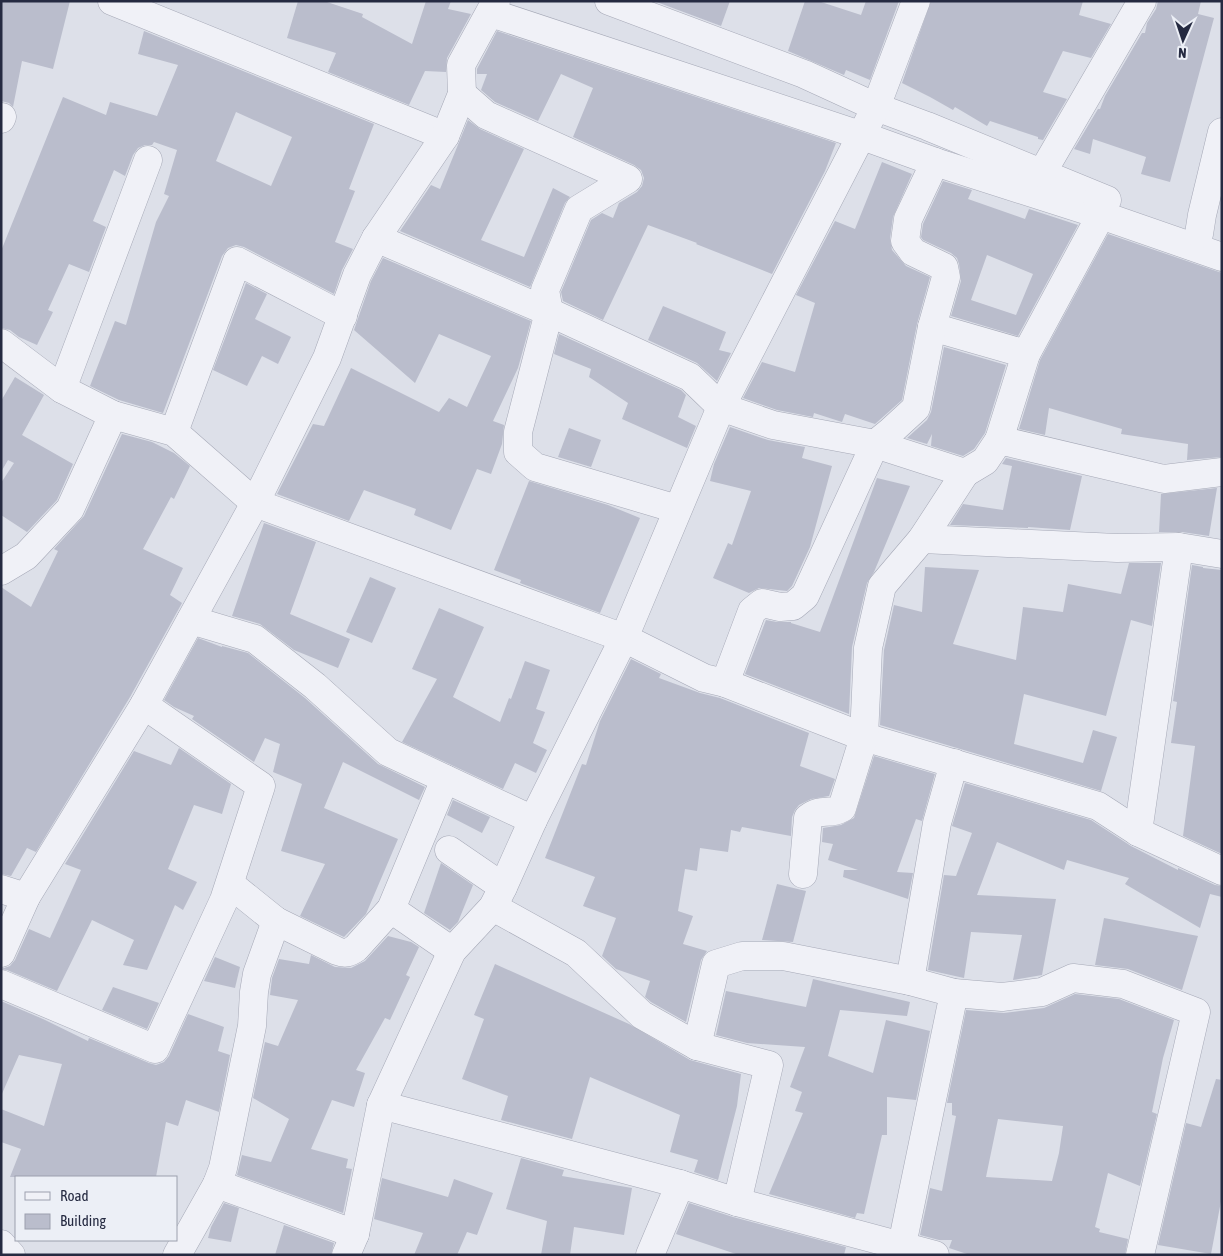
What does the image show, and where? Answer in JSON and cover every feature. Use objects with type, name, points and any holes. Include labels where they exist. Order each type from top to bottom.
[{"type":"street","points":[[609,1],[804,74],[876,107],[1042,173],[1099,206],[1222,257]]},
{"type":"street","points":[[217,1184],[349,1249],[381,1105],[452,951],[498,897],[533,820],[624,638],[721,407],[876,107],[916,1]]},
{"type":"street","points":[[1042,173],[1142,1]]},
{"type":"street","points":[[118,2],[444,136]]},
{"type":"street","points":[[1,953],[26,898],[144,705],[255,503],[327,358],[356,275],[376,238],[444,136],[462,94],[461,65],[494,7],[935,162],[1210,238]]},
{"type":"street","points":[[462,94],[486,115],[628,179],[579,209],[545,290],[549,312],[518,432],[518,452],[535,467],[677,509]]},
{"type":"street","points":[[1210,238],[1202,215],[1222,132]]},
{"type":"street","points":[[62,389],[148,160]]},
{"type":"street","points":[[725,683],[752,611],[762,603],[780,607],[793,606],[805,596],[874,444],[916,408],[932,327],[946,277],[944,267],[913,252],[905,240],[908,219],[935,162]]},
{"type":"street","points":[[803,874],[808,818],[816,812],[836,812],[842,808],[864,738],[868,648],[882,586],[922,539],[965,473],[985,461],[999,440],[1026,354],[1099,206]]},
{"type":"street","points":[[376,238],[549,312],[690,377],[721,407],[772,425],[874,444],[965,473]]},
{"type":"street","points":[[174,432],[237,261],[342,316]]},
{"type":"street","points":[[932,327],[1026,354]]},
{"type":"street","points":[[1,343],[62,389],[113,415],[174,432],[255,503],[624,638],[704,678],[725,683],[864,738],[1098,806],[1138,832],[1222,871]]},
{"type":"street","points":[[1,571],[26,556],[70,509],[113,415]]},
{"type":"street","points":[[999,440],[1164,479],[1222,472]]},
{"type":"street","points":[[922,539],[1117,548],[1179,546],[1222,554]]},
{"type":"street","points":[[1138,832],[1179,546]]},
{"type":"street","points":[[191,620],[255,639],[315,686],[388,752],[533,820]]},
{"type":"street","points":[[1,984],[155,1048],[224,900],[261,786],[144,705]]},
{"type":"street","points":[[910,981],[937,823],[954,763]]},
{"type":"street","points":[[230,884],[276,921],[343,953],[356,948],[391,909],[446,779]]},
{"type":"street","points":[[449,850],[498,897],[576,953],[642,1015],[697,1046],[769,1065],[737,1202]]},
{"type":"street","points":[[1,888],[26,898]]},
{"type":"street","points":[[391,909],[452,951]]},
{"type":"street","points":[[177,1255],[217,1184],[223,1168],[252,1026],[257,974],[276,921]]},
{"type":"street","points":[[697,1046],[716,964],[742,956],[783,956],[910,981],[954,993],[1002,997],[1042,992],[1073,978],[1123,984],[1196,1012],[1140,1255]]},
{"type":"street","points":[[902,1246],[954,993]]},
{"type":"street","points":[[381,1105],[680,1184],[737,1202],[935,1255]]},
{"type":"street","points":[[650,1255],[680,1184]]},
{"type":"street","points":[[1,1244],[11,1255]]},
{"type":"building","points":[[1,1],[70,1],[53,69],[22,61],[13,107],[9,103],[1,101]]},
{"type":"building","points":[[298,1],[324,1],[363,14],[362,17],[412,44],[426,1],[451,1],[448,9],[471,14],[447,58],[446,72],[425,71],[409,105],[328,72],[336,53],[287,38]]},
{"type":"building","points":[[654,1],[730,1],[721,26]]},
{"type":"building","points":[[805,1],[818,1],[861,15],[866,1],[899,1],[870,80],[846,70],[844,75],[788,51]]},
{"type":"building","points":[[931,1],[1083,1],[1079,15],[1111,24],[1091,58],[1063,51],[1043,92],[1067,99],[1043,140],[990,121],[987,126],[955,107],[953,110],[902,83]]},
{"type":"building","points":[[1158,1],[1201,1],[1198,14],[1214,18],[1170,182],[1141,174],[1146,157],[1093,139],[1090,154],[1074,149],[1098,109],[1100,109],[1105,96],[1142,33],[1145,33],[1147,23],[1156,9]]},
{"type":"building","points":[[144,31],[374,124],[349,189],[355,191],[335,242],[353,249],[342,270],[334,294],[244,247],[236,245],[228,248],[222,256],[163,413],[119,400],[90,386],[115,321],[126,325],[156,222],[169,196],[164,194],[177,150],[154,142],[152,145],[138,148],[133,155],[125,176],[114,170],[93,221],[106,227],[89,272],[69,264],[48,310],[53,312],[37,345],[19,337],[10,330],[1,328],[1,251],[63,97],[106,115],[110,102],[157,116],[178,65],[138,54]],"holes":[[[236,112],[292,137],[271,186],[216,161]]]},
{"type":"building","points":[[497,31],[836,143],[825,171],[772,274],[648,225],[603,320],[563,301],[561,292],[591,220],[602,213],[613,218],[619,203],[637,192],[642,186],[644,178],[641,170],[634,165],[573,137],[593,88],[561,74],[538,121],[495,102],[481,90],[487,74],[477,74],[477,69]]},
{"type":"building","points":[[468,120],[480,129],[524,149],[481,240],[524,257],[553,188],[570,197],[565,203],[530,287],[400,231],[431,185],[440,189]]},
{"type":"building","points":[[882,162],[912,174],[893,217],[890,239],[892,250],[906,266],[930,277],[917,324],[902,400],[875,424],[845,414],[842,422],[814,413],[813,417],[777,410],[743,398],[762,362],[795,372],[815,303],[796,295],[835,221],[855,229]]},
{"type":"building","points":[[943,181],[972,190],[968,199],[1025,219],[1029,209],[1078,225],[1018,336],[951,316],[961,281],[959,264],[957,258],[951,253],[923,240],[921,237],[923,224]],"holes":[[[987,255],[1033,274],[1016,315],[971,300]]]},
{"type":"building","points":[[1108,234],[1222,273],[1222,457],[1187,460],[1188,444],[1121,434],[1122,429],[1049,408],[1045,435],[1019,429],[1040,360]]},
{"type":"building","points":[[383,258],[531,321],[518,368],[493,421],[504,425],[502,444],[491,474],[477,469],[451,530],[414,515],[416,509],[364,490],[349,521],[277,494],[313,424],[324,426],[351,368],[439,412],[449,398],[467,407],[491,356],[439,334],[415,383],[354,330],[371,281]]},
{"type":"building","points":[[246,283],[267,294],[255,319],[291,337],[278,364],[262,356],[247,386],[213,370]]},
{"type":"building","points":[[663,306],[726,332],[719,350],[731,353],[717,381],[697,363],[648,340]]},
{"type":"building","points":[[559,334],[681,390],[686,395],[678,417],[696,426],[687,448],[622,419],[628,403],[589,377],[591,369],[554,354]]},
{"type":"building","points":[[944,347],[1006,365],[985,433],[974,449],[963,456],[931,446],[932,434],[927,444],[907,438],[927,420],[931,412]]},
{"type":"building","points":[[15,377],[44,395],[22,435],[73,464],[57,500],[27,532],[1,515],[1,483],[14,463],[8,460],[1,472],[1,401]]},
{"type":"building","points":[[730,427],[768,440],[805,447],[802,458],[832,466],[810,547],[792,586],[787,591],[759,588],[749,593],[713,578],[728,543],[732,545],[751,491],[710,481],[714,464]]},
{"type":"building","points":[[569,428],[601,440],[591,467],[558,457]]},
{"type":"building","points":[[122,434],[152,442],[174,453],[190,466],[174,499],[171,497],[143,549],[183,568],[170,595],[182,603],[130,697],[36,852],[27,848],[11,876],[1,874],[1,587],[31,607],[58,551],[54,549],[84,516]]},
{"type":"building","points":[[1006,458],[1082,476],[1070,530],[950,525],[963,504],[1003,510],[1012,466],[1002,464]]},
{"type":"building","points":[[877,478],[910,486],[874,572],[867,583],[852,647],[849,714],[745,674],[766,620],[791,622],[820,632]]},
{"type":"building","points":[[529,481],[608,505],[640,518],[600,613],[520,583],[521,580],[494,570]]},
{"type":"building","points":[[1217,488],[1209,536],[1182,532],[1159,532],[1161,494]]},
{"type":"building","points":[[264,523],[316,542],[290,614],[350,639],[338,668],[294,650],[260,624],[232,616]]},
{"type":"building","points":[[1129,563],[1161,563],[1152,626],[1131,620],[1106,716],[1024,694],[1014,744],[1083,763],[1093,730],[1117,737],[1101,791],[880,725],[884,650],[894,605],[922,612],[925,567],[979,570],[953,644],[1016,660],[1023,607],[1063,612],[1068,584],[1121,594]]},
{"type":"building","points":[[1192,565],[1222,570],[1222,854],[1183,836],[1195,746],[1171,743],[1177,702],[1173,701]]},
{"type":"building","points":[[370,577],[396,588],[372,643],[346,632]]},
{"type":"building","points":[[439,608],[484,627],[453,697],[500,722],[525,661],[550,670],[536,709],[545,712],[533,743],[547,750],[536,773],[515,763],[503,789],[402,742],[437,679],[412,669]]},
{"type":"building","points":[[198,638],[222,647],[248,653],[305,698],[378,764],[425,787],[419,800],[343,762],[324,808],[398,839],[366,914],[344,937],[300,916],[325,864],[281,851],[302,784],[273,772],[280,744],[265,738],[254,762],[192,719],[194,716],[164,700]]},
{"type":"building","points":[[631,659],[661,674],[659,678],[720,698],[809,733],[800,766],[835,779],[829,796],[811,799],[799,805],[795,810],[792,817],[791,836],[742,827],[740,832],[731,830],[728,852],[700,848],[697,871],[685,869],[678,911],[693,916],[683,944],[707,951],[701,960],[686,1022],[645,997],[650,981],[616,969],[602,956],[616,918],[583,906],[595,877],[545,858],[582,764],[586,765],[600,721]]},
{"type":"building","points":[[179,748],[231,784],[222,814],[194,805],[168,869],[197,882],[183,910],[175,905],[147,970],[123,965],[134,940],[92,920],[57,991],[1,969],[10,966],[15,960],[29,929],[50,938],[81,870],[65,864],[134,751],[171,765]]},
{"type":"building","points":[[874,756],[935,774],[922,821],[916,819],[897,872],[913,873],[908,899],[843,877],[844,870],[858,870],[828,860],[833,844],[822,842],[823,828],[841,825],[854,818]]},
{"type":"building","points":[[965,783],[1091,820],[1131,846],[1178,870],[1178,868],[1215,885],[1222,886],[1222,897],[1210,894],[1200,928],[1125,884],[1129,878],[1067,860],[1064,870],[997,842],[977,895],[1056,899],[1042,975],[1013,980],[1022,935],[971,932],[964,978],[928,970],[944,875],[956,876],[972,833],[952,826]]},
{"type":"building","points":[[453,800],[490,817],[482,833],[447,815]]},
{"type":"building","points":[[441,863],[473,885],[458,922],[450,930],[424,913]]},
{"type":"building","points":[[777,884],[806,891],[793,942],[762,940]]},
{"type":"building","points":[[1104,918],[1198,936],[1182,990],[1128,969],[1095,965]]},
{"type":"building","points":[[388,936],[411,942],[419,947],[406,975],[410,977],[390,1020],[385,1018],[356,1070],[365,1073],[354,1107],[332,1100],[311,1149],[348,1159],[346,1168],[352,1169],[343,1213],[237,1175],[242,1155],[271,1162],[289,1119],[253,1098],[265,1042],[278,1046],[298,1000],[270,995],[272,978],[279,959],[309,964],[311,955],[335,967],[351,968],[365,961]]},
{"type":"building","points":[[215,957],[240,967],[235,988],[204,981]]},
{"type":"building","points":[[495,964],[629,1024],[690,1060],[741,1074],[737,1106],[718,1180],[694,1172],[698,1160],[670,1152],[680,1115],[590,1077],[572,1139],[501,1120],[508,1096],[462,1079],[484,1019],[474,1015]]},
{"type":"building","points":[[813,979],[910,1002],[907,1016],[840,1010],[828,1056],[873,1073],[886,1020],[930,1031],[916,1100],[887,1097],[887,1135],[882,1135],[864,1214],[857,1213],[855,1218],[769,1194],[803,1113],[795,1111],[802,1092],[790,1087],[805,1047],[747,1043],[716,1035],[726,991],[806,1007]]},
{"type":"building","points":[[113,987],[159,1003],[147,1029],[102,1010]]},
{"type":"building","points":[[1075,994],[1119,999],[1174,1020],[1163,1058],[1152,1112],[1157,1114],[1140,1186],[1108,1173],[1095,1227],[1100,1229],[1099,1232],[1128,1239],[1125,1255],[970,1255],[949,1248],[952,1240],[939,1240],[920,1235],[930,1188],[942,1191],[956,1116],[952,1115],[952,1103],[947,1103],[966,1010],[1004,1013],[1044,1008]],"holes":[[[998,1119],[1063,1126],[1052,1181],[986,1177]]]},
{"type":"building","points":[[1,1001],[88,1041],[89,1038],[156,1065],[164,1062],[169,1056],[188,1014],[224,1027],[218,1051],[230,1055],[219,1112],[186,1100],[178,1126],[166,1122],[156,1176],[10,1177],[21,1149],[1,1142],[1,1109],[44,1126],[62,1064],[19,1055],[1,1096]]},
{"type":"building","points":[[1216,1079],[1222,1080],[1222,1196],[1211,1254],[1158,1245],[1186,1123],[1201,1127]]},
{"type":"building","points":[[521,1158],[564,1170],[562,1176],[632,1188],[624,1235],[574,1227],[570,1255],[541,1255],[547,1221],[506,1209]]},
{"type":"building","points":[[382,1178],[448,1197],[454,1179],[493,1193],[477,1235],[467,1232],[457,1255],[414,1255],[423,1233],[374,1219]]},
{"type":"building","points":[[224,1203],[239,1208],[231,1242],[208,1238],[211,1227]]},
{"type":"building","points":[[689,1203],[733,1217],[846,1247],[844,1255],[739,1255],[676,1234]]},
{"type":"building","points":[[284,1225],[334,1243],[331,1255],[275,1255]]}]
